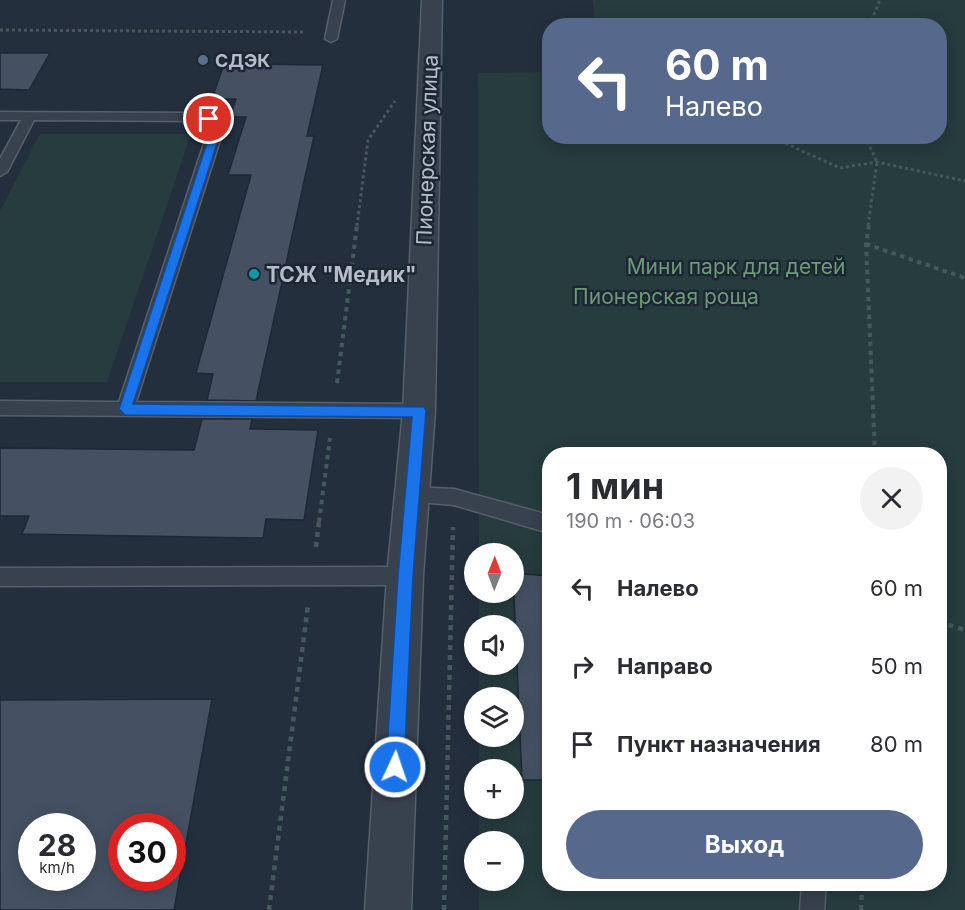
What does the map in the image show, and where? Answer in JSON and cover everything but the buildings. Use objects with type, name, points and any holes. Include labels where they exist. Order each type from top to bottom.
[{"type":"street","name":"Пионерская улица","points":[[388,910],[405,576],[419,411],[432,0]]},
{"type":"lane","points":[[331,35],[339,0]]},
{"type":"lane","points":[[0,116],[199,117],[209,119],[216,124],[216,131],[125,409]]},
{"type":"lane","points":[[0,172],[30,116]]},
{"type":"lane","points":[[0,408],[419,411]]},
{"type":"lane","points":[[413,495],[454,497],[542,522]]},
{"type":"lane","points":[[0,577],[405,576]]},
{"type":"lane","points":[[812,910],[813,891]]},
{"type":"path","points":[[872,18],[880,0]]},
{"type":"path","points":[[0,30],[331,35]]},
{"type":"path","points":[[269,910],[368,140],[400,93]]},
{"type":"path","points":[[787,144],[840,168],[877,162],[965,181]]},
{"type":"path","points":[[869,144],[877,162],[866,244],[875,447]]},
{"type":"path","points":[[866,244],[965,278]]},
{"type":"path","points":[[947,624],[965,630]]},
{"type":"path","points":[[861,910],[862,891]]},
{"type":"green space","name":"Пионерская роща","points":[[593,0],[965,0],[965,910],[479,910],[479,891],[524,891],[524,831],[479,831],[479,819],[524,819],[524,759],[479,759],[479,747],[524,747],[524,687],[479,687],[479,675],[524,675],[524,615],[479,615],[479,603],[524,603],[524,543],[479,543],[478,73],[542,72],[542,144],[947,144],[947,18],[594,18]]},
{"type":"green space","points":[[40,134],[191,134],[107,382],[0,382],[0,211]]},
{"type":"place","name":"СДЭК","points":[[203,60]]},
{"type":"place","name":"ТСЖ \"Медик\"","points":[[254,274]]},
{"type":"route","points":[[209,119],[216,124],[216,131],[125,409],[419,411],[405,576],[395,767]]},
{"type":"park label","name":"Мини парк для детей","points":[[736,266]]}]
